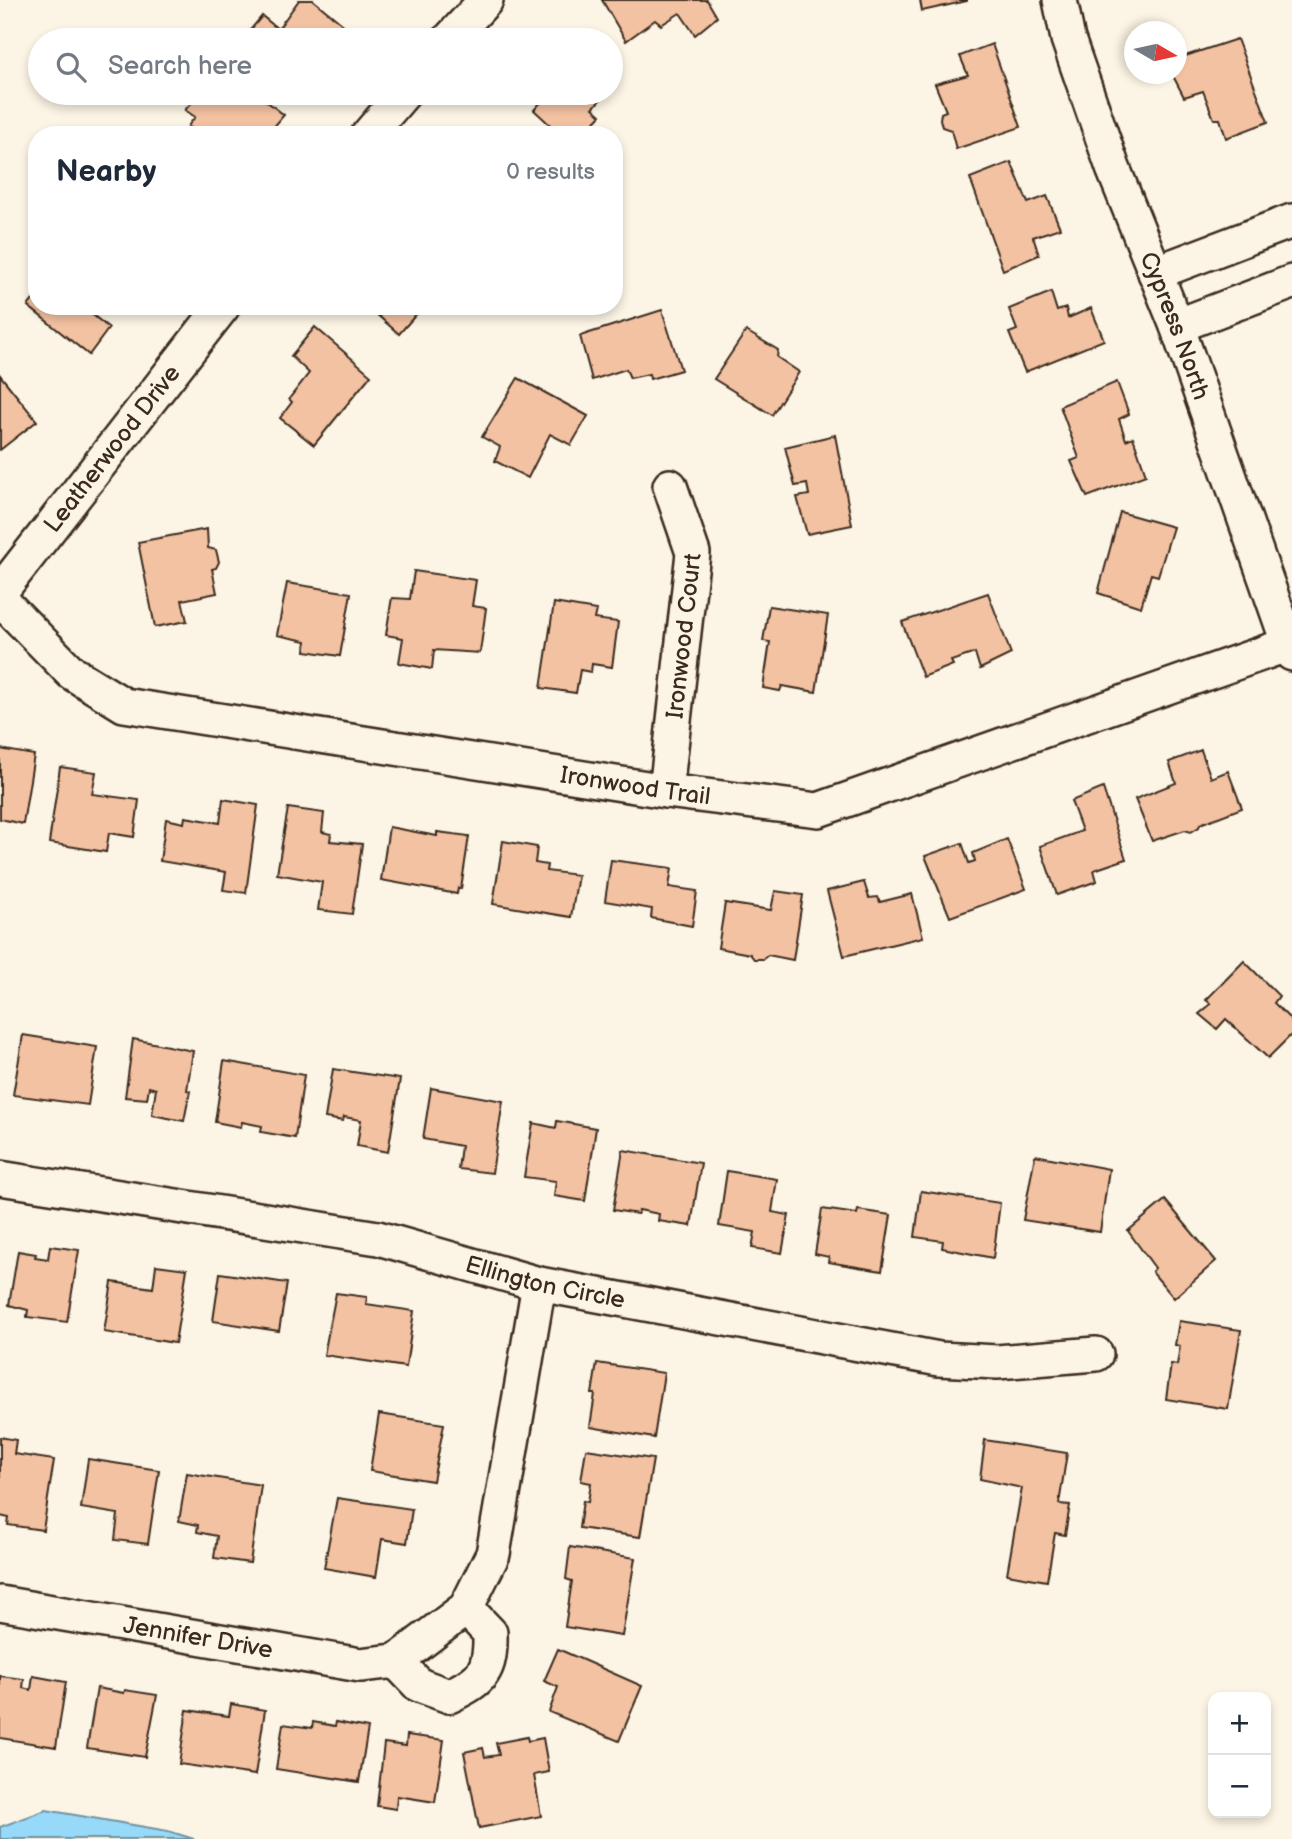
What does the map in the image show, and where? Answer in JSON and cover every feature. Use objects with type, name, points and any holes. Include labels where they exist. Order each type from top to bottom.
[{"type":"street","points":[[460,28],[486,0]]},
{"type":"street","name":"Cypress North","points":[[1060,0],[1069,39],[1113,168],[1177,326],[1290,649]]},
{"type":"street","points":[[376,126],[394,105]]},
{"type":"street","points":[[1155,273],[1292,221]]},
{"type":"street","points":[[1177,326],[1292,282]]},
{"type":"street","name":"Leatherwood Drive","points":[[0,592],[216,315]]},
{"type":"street","name":"Ironwood Court","points":[[666,791],[693,553],[670,486]]},
{"type":"street","name":"Ironwood Trail","points":[[0,599],[72,673],[124,705],[666,791],[818,810],[1290,649]]},
{"type":"street","name":"Ellington Circle","points":[[0,1178],[378,1238],[539,1284],[939,1359],[997,1362],[1096,1354]]},
{"type":"street","points":[[466,1608],[490,1633],[491,1660],[474,1685],[449,1696],[419,1685],[396,1661],[466,1608],[494,1554],[539,1284]]},
{"type":"street","name":"Jennifer Drive","points":[[0,1603],[360,1665],[396,1661]]},
{"type":"water","points":[[46,1810],[168,1831],[194,1839],[0,1839],[0,1827]]},
{"type":"building","points":[[299,0],[313,0],[347,28],[279,28]]},
{"type":"building","points":[[602,0],[707,0],[717,17],[695,35],[680,13],[661,25],[655,20],[626,41],[623,28],[618,28]]},
{"type":"building","points":[[920,0],[967,0],[967,1],[922,11]]},
{"type":"building","points":[[262,16],[277,28],[252,28]]},
{"type":"building","points":[[1237,39],[1268,122],[1226,138],[1220,119],[1214,119],[1203,91],[1184,97],[1177,84],[1187,84],[1187,55]]},
{"type":"building","points":[[992,44],[1021,127],[956,149],[951,130],[942,127],[941,113],[946,111],[935,84],[968,75],[960,56]]},
{"type":"building","points":[[189,105],[271,105],[284,115],[275,126],[188,126],[195,117],[185,110]]},
{"type":"building","points":[[538,105],[596,105],[593,108],[601,115],[591,126],[551,126],[534,110]]},
{"type":"building","points":[[1011,162],[1028,203],[1047,196],[1060,228],[1033,237],[1039,255],[1003,270],[970,178]]},
{"type":"building","points":[[1051,292],[1057,311],[1066,308],[1068,318],[1091,308],[1104,340],[1025,372],[1009,333],[1017,330],[1009,309]]},
{"type":"building","points":[[662,310],[681,370],[650,379],[649,374],[630,378],[626,369],[592,380],[580,336]]},
{"type":"building","points":[[39,315],[93,315],[109,328],[89,355]]},
{"type":"building","points":[[377,315],[416,315],[399,334]]},
{"type":"building","points":[[315,327],[371,375],[314,445],[280,418],[292,402],[289,399],[309,373],[291,356]]},
{"type":"building","points":[[746,331],[778,350],[777,357],[799,372],[772,415],[714,379]]},
{"type":"building","points":[[0,375],[37,421],[0,450]]},
{"type":"building","points":[[518,378],[588,416],[571,445],[550,434],[528,478],[495,461],[500,447],[482,437]]},
{"type":"building","points":[[1117,382],[1129,414],[1119,419],[1126,440],[1133,437],[1146,475],[1087,497],[1071,461],[1079,458],[1060,406]]},
{"type":"building","points":[[835,435],[852,525],[807,534],[797,497],[809,495],[807,484],[795,486],[785,447]]},
{"type":"building","points":[[1120,512],[1173,527],[1158,576],[1151,574],[1141,607],[1098,593]]},
{"type":"building","points":[[207,529],[208,548],[216,550],[219,562],[216,568],[212,569],[217,593],[182,600],[187,621],[155,627],[138,542]]},
{"type":"building","points":[[414,571],[476,580],[472,606],[486,608],[480,653],[434,650],[432,669],[399,663],[403,638],[386,635],[391,603],[392,598],[410,599]]},
{"type":"building","points":[[287,583],[351,593],[340,656],[305,651],[306,641],[277,635]]},
{"type":"building","points":[[988,593],[1011,654],[980,669],[975,653],[951,661],[953,665],[923,677],[902,622]]},
{"type":"building","points":[[554,603],[596,610],[594,619],[618,622],[612,667],[592,664],[591,672],[580,670],[576,693],[541,688]]},
{"type":"building","points":[[769,606],[828,615],[816,692],[782,686],[780,691],[763,688],[770,642],[763,641]]},
{"type":"building","points":[[0,749],[34,755],[23,824],[0,819]]},
{"type":"building","points":[[1201,750],[1211,778],[1228,771],[1242,808],[1200,824],[1191,832],[1185,830],[1152,841],[1135,799],[1176,783],[1169,762]]},
{"type":"building","points":[[60,767],[96,772],[92,794],[139,800],[134,837],[109,833],[106,852],[49,843]]},
{"type":"building","points":[[1103,788],[1126,859],[1094,870],[1097,881],[1057,895],[1040,846],[1082,831],[1071,801]]},
{"type":"building","points":[[223,799],[258,805],[246,893],[223,890],[226,872],[160,861],[166,819],[184,823],[185,817],[220,823]]},
{"type":"building","points":[[288,808],[324,813],[322,832],[331,834],[330,841],[362,844],[352,914],[318,910],[322,882],[277,874]]},
{"type":"building","points":[[389,827],[437,836],[437,832],[469,836],[461,889],[458,888],[457,894],[381,880]]},
{"type":"building","points":[[1007,839],[1026,889],[950,917],[925,856],[962,843],[969,863],[975,861],[973,853]]},
{"type":"building","points":[[503,841],[537,847],[535,863],[547,865],[546,871],[578,875],[571,917],[493,904]]},
{"type":"building","points":[[611,860],[672,868],[669,887],[697,891],[692,926],[651,918],[652,909],[605,901]]},
{"type":"building","points":[[864,882],[869,898],[878,897],[880,902],[912,894],[923,937],[844,956],[827,891]]},
{"type":"building","points":[[775,891],[803,895],[793,960],[768,955],[763,959],[754,959],[750,954],[718,948],[725,903],[771,910]]},
{"type":"building","points":[[1244,961],[1279,996],[1274,1003],[1292,1021],[1292,1034],[1268,1058],[1226,1019],[1217,1029],[1199,1014],[1211,1004],[1206,1000]]},
{"type":"building","points":[[23,1035],[97,1047],[88,1105],[13,1095]]},
{"type":"building","points":[[133,1039],[193,1051],[187,1090],[190,1091],[184,1121],[152,1115],[156,1089],[149,1087],[147,1099],[125,1097]]},
{"type":"building","points":[[224,1061],[304,1075],[295,1138],[261,1132],[262,1126],[242,1122],[241,1127],[215,1122]]},
{"type":"building","points":[[333,1069],[400,1079],[388,1152],[357,1146],[361,1120],[325,1118]]},
{"type":"building","points":[[431,1088],[503,1101],[492,1173],[458,1169],[461,1146],[423,1139]]},
{"type":"building","points":[[557,1121],[596,1128],[585,1201],[554,1196],[556,1181],[524,1177],[533,1123],[556,1128]]},
{"type":"building","points":[[623,1150],[701,1163],[691,1226],[658,1221],[659,1214],[639,1210],[638,1214],[613,1210]]},
{"type":"building","points":[[1035,1155],[1109,1169],[1100,1232],[1023,1220]]},
{"type":"building","points":[[727,1171],[777,1179],[772,1212],[789,1215],[782,1253],[752,1248],[755,1232],[719,1226]]},
{"type":"building","points":[[921,1191],[1000,1203],[993,1258],[942,1248],[943,1241],[915,1237]]},
{"type":"building","points":[[1165,1200],[1216,1261],[1174,1298],[1152,1272],[1155,1268],[1128,1231]]},
{"type":"building","points":[[822,1209],[857,1214],[858,1210],[891,1215],[882,1271],[828,1262],[829,1257],[815,1254]]},
{"type":"building","points":[[50,1246],[79,1250],[67,1322],[27,1317],[28,1310],[9,1305],[18,1251],[48,1259]]},
{"type":"building","points":[[156,1265],[187,1269],[175,1343],[104,1332],[112,1282],[153,1288]]},
{"type":"building","points":[[220,1273],[287,1283],[279,1331],[213,1321]]},
{"type":"building","points":[[336,1293],[367,1297],[366,1304],[414,1311],[406,1367],[324,1355]]},
{"type":"building","points":[[1179,1321],[1241,1330],[1228,1409],[1166,1399],[1171,1364],[1177,1365],[1180,1346],[1175,1345]]},
{"type":"building","points":[[597,1363],[664,1373],[654,1438],[590,1427]]},
{"type":"building","points":[[379,1414],[444,1424],[433,1481],[370,1471]]},
{"type":"building","points":[[0,1437],[16,1440],[14,1454],[54,1460],[43,1530],[8,1525],[9,1518],[0,1516]]},
{"type":"building","points":[[985,1440],[1067,1453],[1059,1504],[1070,1505],[1065,1535],[1055,1533],[1047,1581],[1007,1574],[1022,1488],[980,1479]]},
{"type":"building","points":[[586,1449],[653,1459],[640,1537],[579,1528],[583,1501],[588,1502],[591,1483],[581,1481]]},
{"type":"building","points":[[88,1459],[159,1470],[148,1544],[115,1540],[118,1514],[81,1508]]},
{"type":"building","points":[[187,1473],[261,1485],[250,1563],[214,1558],[217,1536],[197,1532],[198,1525],[179,1521]]},
{"type":"building","points":[[337,1498],[412,1509],[407,1543],[382,1539],[376,1577],[324,1568]]},
{"type":"building","points":[[570,1547],[635,1558],[622,1636],[565,1627],[572,1581],[566,1579]]},
{"type":"building","points":[[558,1649],[642,1686],[619,1741],[549,1712],[558,1687],[544,1681]]},
{"type":"building","points":[[0,1676],[24,1679],[23,1688],[31,1690],[33,1676],[66,1682],[56,1747],[0,1738]]},
{"type":"building","points":[[97,1688],[157,1695],[145,1757],[87,1748]]},
{"type":"building","points":[[231,1704],[265,1710],[255,1775],[179,1764],[187,1710],[229,1716]]},
{"type":"building","points":[[313,1722],[335,1726],[336,1722],[368,1728],[359,1782],[276,1769],[283,1724],[312,1728]]},
{"type":"building","points":[[407,1735],[444,1740],[435,1802],[397,1796],[396,1809],[377,1806],[384,1743],[406,1746]]},
{"type":"building","points":[[527,1737],[528,1741],[543,1738],[549,1772],[534,1775],[541,1816],[479,1828],[464,1752],[483,1748],[485,1757],[499,1755],[496,1743]]}]
